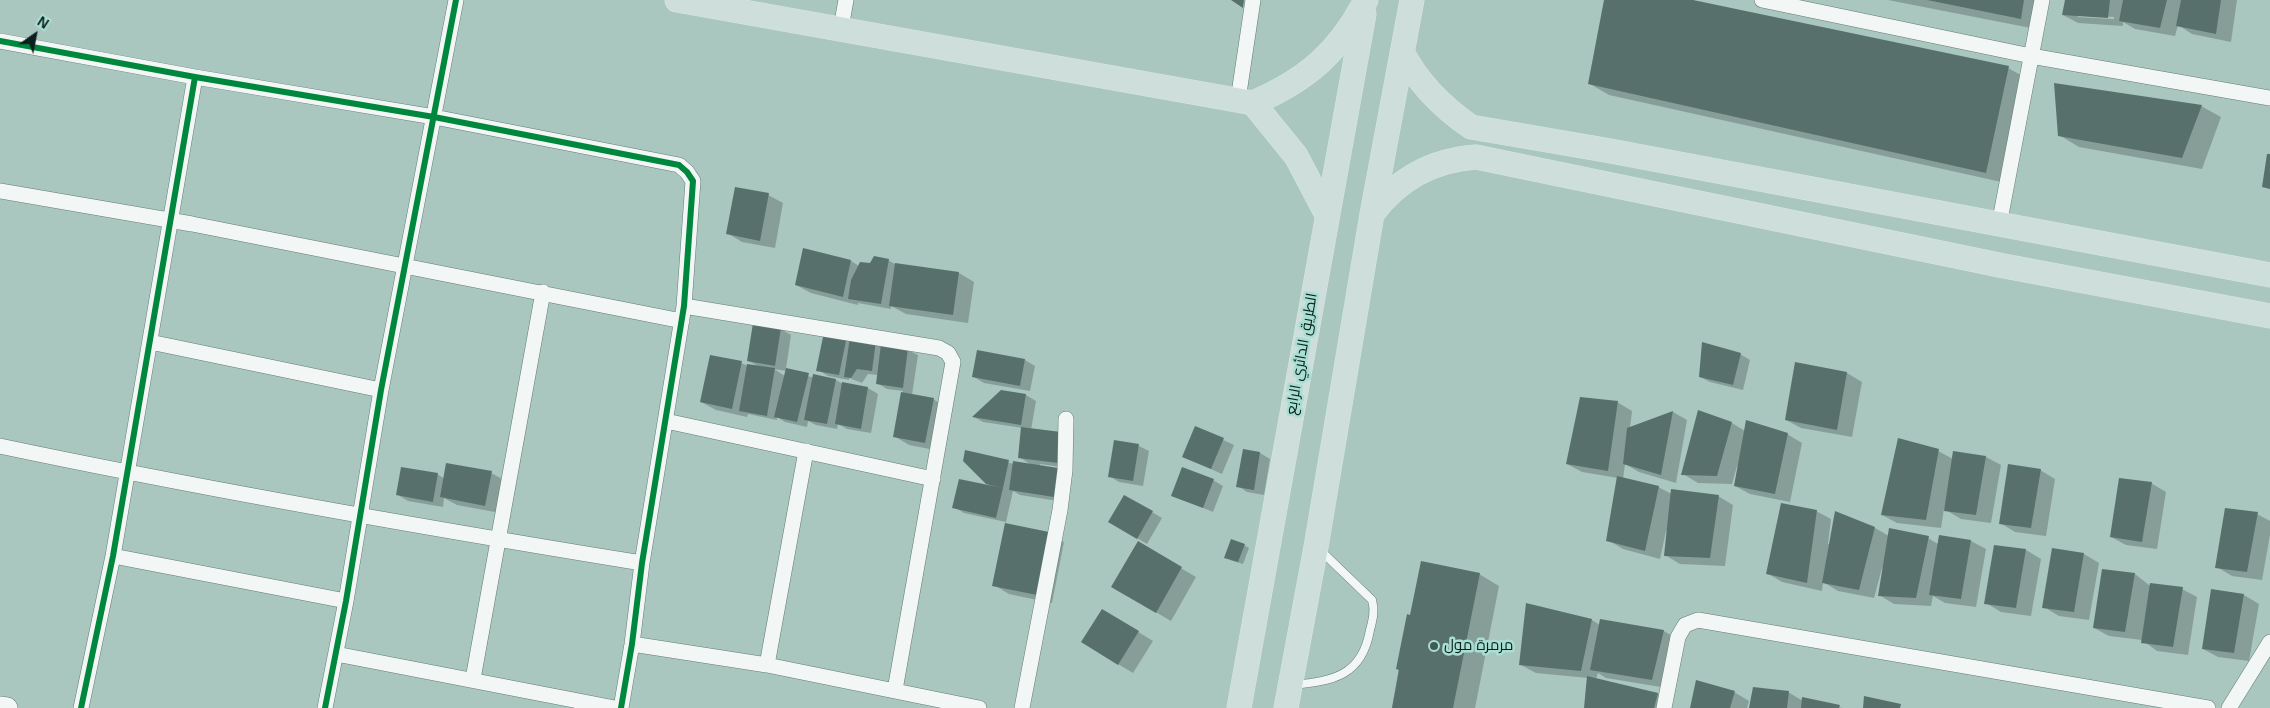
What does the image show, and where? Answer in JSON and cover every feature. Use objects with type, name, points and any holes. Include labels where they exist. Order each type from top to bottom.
[{"type":"main road","points":[[677,0],[1245,101],[1293,84],[1321,63],[1339,44],[1366,0]]},
{"type":"main road","name":"الطريق الدائري الرابع","points":[[1239,708],[1366,0]]},
{"type":"main road","points":[[1288,697],[1316,547],[1372,214],[1412,0]]},
{"type":"main road","points":[[1402,52],[1429,92],[1471,127],[1605,150],[2270,275]]},
{"type":"main road","points":[[1245,101],[1296,156],[1327,215]]},
{"type":"main road","points":[[1372,214],[1392,190],[1416,172],[1445,161],[1476,157],[2004,266],[2270,316]]},
{"type":"street","points":[[325,708],[361,516],[381,390],[456,0]]},
{"type":"street","points":[[841,28],[846,0]]},
{"type":"street","points":[[1245,101],[1253,0]]},
{"type":"street","points":[[1762,0],[2031,56],[2270,98]]},
{"type":"street","points":[[1999,225],[2042,0]]},
{"type":"street","points":[[0,41],[195,78],[434,117],[679,165],[687,172],[693,181],[683,314],[642,563],[632,644],[620,708]]},
{"type":"street","points":[[81,708],[113,556],[195,78]]},
{"type":"street","points":[[0,192],[170,220],[543,292],[683,314],[940,348],[948,353],[953,362],[894,690]]},
{"type":"street","points":[[473,679],[543,292]]},
{"type":"street","points":[[150,342],[381,390]]},
{"type":"street","points":[[1022,708],[1060,510],[1065,470],[1066,418]]},
{"type":"street","points":[[666,421],[933,479]]},
{"type":"street","points":[[0,446],[126,472],[361,516],[642,563]]},
{"type":"street","points":[[767,665],[806,451]]},
{"type":"street","points":[[113,556],[346,601]]},
{"type":"street","points":[[1664,708],[1678,636],[1685,625],[1698,620],[2208,708]]},
{"type":"street","points":[[2228,708],[2270,642]]},
{"type":"street","points":[[632,644],[767,665],[979,708]]},
{"type":"street","points":[[336,654],[615,708]]},
{"type":"street","points":[[0,707],[7,708]]},
{"type":"lane","points":[[1288,697],[1352,669],[1368,646],[1375,608],[1372,600],[1316,547]]},
{"type":"building","points":[[1231,0],[1244,0],[1243,8]]},
{"type":"building","points":[[1604,0],[1693,0],[2009,66],[1986,173],[1588,84]]},
{"type":"building","points":[[1927,0],[2024,0],[2021,19]]},
{"type":"building","points":[[2065,0],[2110,0],[2108,18],[2062,15]]},
{"type":"building","points":[[2123,0],[2167,0],[2160,28],[2119,21]]},
{"type":"building","points":[[2181,0],[2221,0],[2216,34],[2176,26]]},
{"type":"building","points":[[2054,83],[2202,105],[2182,158],[2058,136]]},
{"type":"building","points":[[2267,154],[2270,154],[2270,189],[2262,187]]},
{"type":"building","points":[[735,187],[769,193],[760,241],[726,234]]},
{"type":"building","points":[[803,248],[851,260],[843,297],[795,285]]},
{"type":"building","points":[[874,256],[889,259],[881,304],[848,299],[851,280],[860,262],[870,263]]},
{"type":"building","points":[[895,263],[959,272],[953,315],[889,306]]},
{"type":"building","points":[[753,323],[781,328],[775,366],[747,361]]},
{"type":"building","points":[[824,332],[847,336],[839,375],[816,371]]},
{"type":"building","points":[[850,337],[876,341],[872,371],[857,369],[851,378],[844,377]]},
{"type":"building","points":[[1702,342],[1741,353],[1733,385],[1699,377]]},
{"type":"building","points":[[881,344],[908,348],[903,388],[876,384]]},
{"type":"building","points":[[977,350],[1025,359],[1020,386],[972,377]]},
{"type":"building","points":[[710,355],[742,361],[732,409],[700,402]]},
{"type":"building","points":[[1795,362],[1847,372],[1837,430],[1785,420]]},
{"type":"building","points":[[747,364],[775,368],[767,416],[739,411]]},
{"type":"building","points":[[786,368],[809,373],[797,422],[774,417]]},
{"type":"building","points":[[813,374],[836,379],[827,424],[804,420]]},
{"type":"building","points":[[842,382],[868,387],[861,429],[835,424]]},
{"type":"building","points":[[1001,390],[1026,394],[1021,425],[972,417]]},
{"type":"building","points":[[901,392],[934,398],[925,443],[893,437]]},
{"type":"building","points":[[1580,397],[1618,401],[1608,471],[1566,464]]},
{"type":"building","points":[[1698,410],[1732,422],[1717,476],[1681,475]]},
{"type":"building","points":[[1673,411],[1661,475],[1623,464],[1627,428]]},
{"type":"building","points":[[1746,420],[1788,433],[1775,494],[1734,486]]},
{"type":"building","points":[[1195,426],[1224,438],[1211,469],[1182,457]]},
{"type":"building","points":[[1021,427],[1061,432],[1058,463],[1018,458]]},
{"type":"building","points":[[1898,438],[1939,449],[1926,520],[1881,515]]},
{"type":"building","points":[[1114,440],[1139,444],[1133,481],[1108,477]]},
{"type":"building","points":[[1243,449],[1260,452],[1254,490],[1236,487]]},
{"type":"building","points":[[965,450],[1009,460],[1003,488],[986,484],[963,461]]},
{"type":"building","points":[[1953,451],[1986,456],[1976,515],[1944,511]]},
{"type":"building","points":[[1013,461],[1058,468],[1054,497],[1009,490]]},
{"type":"building","points":[[446,463],[492,471],[485,506],[440,497]]},
{"type":"building","points":[[2008,464],[2041,469],[2031,528],[1999,524]]},
{"type":"building","points":[[401,467],[438,473],[433,502],[396,495]]},
{"type":"building","points":[[1182,467],[1214,479],[1203,508],[1171,496]]},
{"type":"building","points":[[1617,476],[1659,486],[1645,551],[1606,541]]},
{"type":"building","points":[[2119,478],[2152,482],[2142,542],[2110,537]]},
{"type":"building","points":[[959,479],[1003,488],[996,518],[952,508]]},
{"type":"building","points":[[1671,489],[1719,495],[1710,558],[1664,556]]},
{"type":"building","points":[[1124,495],[1153,511],[1137,539],[1108,522]]},
{"type":"building","points":[[1781,503],[1817,510],[1807,583],[1766,574]]},
{"type":"building","points":[[2225,508],[2258,512],[2247,572],[2215,568]]},
{"type":"building","points":[[1835,511],[1875,527],[1859,590],[1822,583]]},
{"type":"building","points":[[1005,523],[1049,532],[1037,595],[992,586]]},
{"type":"building","points":[[1889,528],[1929,536],[1916,598],[1878,596]]},
{"type":"building","points":[[1939,535],[1971,540],[1961,599],[1929,595]]},
{"type":"building","points":[[1231,539],[1245,544],[1238,562],[1224,558]]},
{"type":"building","points":[[1138,541],[1182,567],[1156,613],[1111,587]]},
{"type":"building","points":[[1994,545],[2026,549],[2016,608],[1984,604]]},
{"type":"building","points":[[2052,548],[2084,553],[2074,612],[2042,608]]},
{"type":"building","points":[[1421,561],[1480,573],[1453,708],[1392,708],[1399,670],[1396,669],[1407,614],[1410,615]]},
{"type":"building","points":[[2102,569],[2135,573],[2125,632],[2093,628]]},
{"type":"building","points":[[2150,583],[2183,587],[2173,647],[2141,643]]},
{"type":"building","points":[[2211,589],[2244,594],[2234,653],[2202,649]]},
{"type":"building","points":[[1526,603],[1592,619],[1581,671],[1519,665]]},
{"type":"building","points":[[1102,609],[1139,631],[1118,665],[1081,642]]},
{"type":"building","points":[[1600,619],[1664,630],[1652,680],[1590,670]]},
{"type":"building","points":[[1587,676],[1658,693],[1654,708],[1584,708]]},
{"type":"building","points":[[1696,680],[1735,691],[1730,708],[1690,708]]},
{"type":"building","points":[[1753,687],[1789,691],[1787,708],[1749,708]]},
{"type":"building","points":[[1864,696],[1901,704],[1900,708],[1863,708]]},
{"type":"building","points":[[1802,697],[1840,705],[1839,708],[1801,708]]},
{"type":"cycle path","points":[[325,708],[346,601],[381,390],[456,0]]},
{"type":"cycle path","points":[[0,41],[195,77],[434,117],[679,165],[687,172],[693,181],[684,306],[642,563],[632,644],[621,708]]},
{"type":"cycle path","points":[[81,708],[113,556],[195,77]]},
{"type":"place","name":"مرمرة مول","points":[[1434,646]]}]
